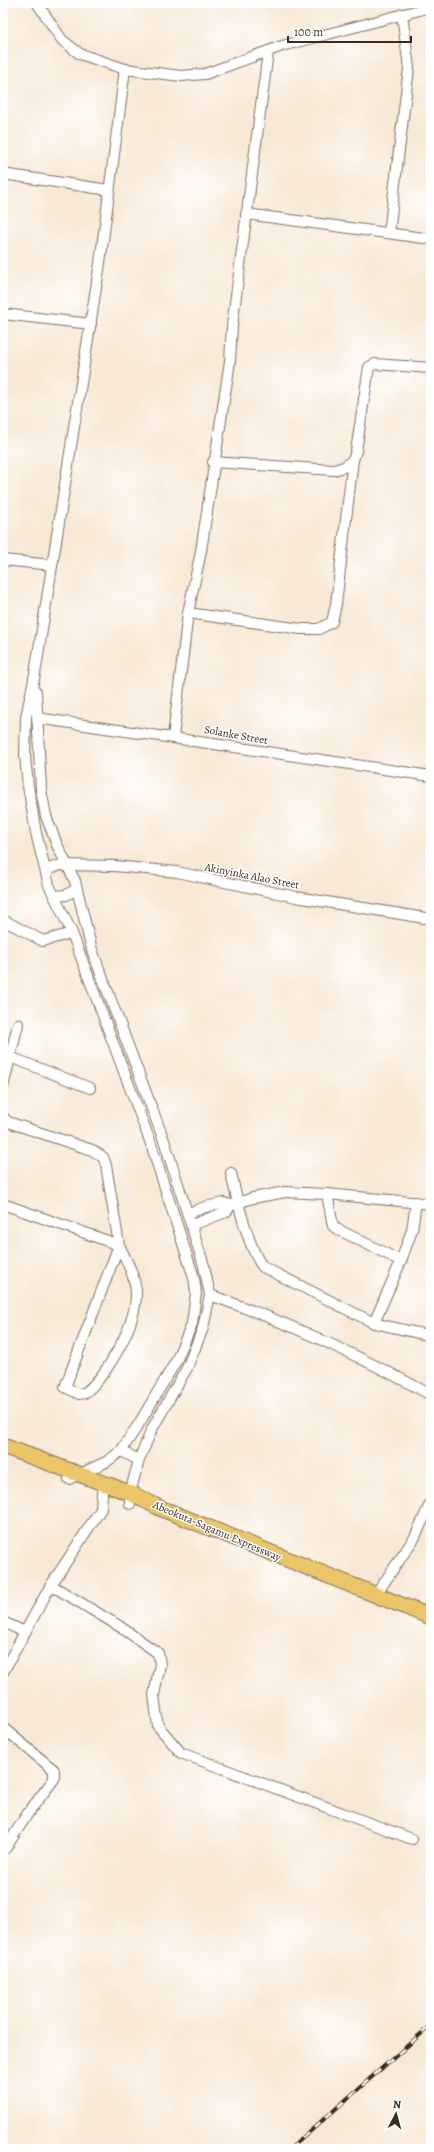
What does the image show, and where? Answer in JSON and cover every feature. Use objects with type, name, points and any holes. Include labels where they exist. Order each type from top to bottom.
[{"type":"highway","name":"Abeokuta-Sagamu Expressway","points":[[3,1446],[74,1477],[160,1508],[375,1596],[431,1617]]},
{"type":"highway","name":"Abeokuta-Sagamu Expressway","points":[[3,1456],[74,1477],[102,1493],[130,1498],[431,1627]]},
{"type":"street","points":[[37,3],[62,40],[80,54],[125,69],[181,76],[205,74],[332,32],[431,7]]},
{"type":"street","points":[[389,233],[409,68],[402,14]]},
{"type":"street","points":[[173,737],[188,614],[201,550],[230,361],[232,326],[268,52]]},
{"type":"street","points":[[74,1477],[106,1462],[121,1451],[176,1361],[192,1324],[196,1293],[194,1278],[151,1144],[72,933],[54,896],[46,873],[31,802],[25,756],[26,717],[35,674],[91,324],[125,69]]},
{"type":"street","points":[[3,174],[110,190]]},
{"type":"street","points":[[246,214],[431,239]]},
{"type":"street","points":[[3,314],[91,324]]},
{"type":"street","points":[[188,614],[301,629],[319,629],[332,622],[336,604],[353,460],[356,451],[369,367],[375,364],[431,368]]},
{"type":"street","points":[[214,462],[334,470],[344,467],[353,460]]},
{"type":"street","points":[[3,560],[52,565]]},
{"type":"street","points":[[35,674],[36,718],[41,789],[46,816],[57,845],[68,866],[77,889],[92,950],[165,1143],[189,1213],[204,1266],[210,1295],[203,1328],[187,1368],[152,1429],[139,1460],[130,1498]]},
{"type":"street","name":"Solanke Street","points":[[36,718],[173,737],[306,759],[431,776]]},
{"type":"street","name":"Akinyinka Alao Street","points":[[46,873],[56,866],[115,866],[169,871],[296,897],[431,919]]},
{"type":"street","points":[[54,896],[66,895],[77,889]]},
{"type":"street","points":[[3,920],[43,941],[72,933]]},
{"type":"street","points":[[3,1087],[18,1024]]},
{"type":"street","points":[[10,1057],[90,1088]]},
{"type":"street","points":[[3,1117],[8,1122],[92,1150],[103,1157],[119,1245],[134,1283],[136,1295],[124,1338],[98,1381],[85,1393],[80,1394],[68,1390],[65,1387],[66,1381],[119,1245]]},
{"type":"street","points":[[231,1173],[234,1204],[257,1259],[263,1267],[374,1323],[431,1336]]},
{"type":"street","points":[[189,1213],[212,1206],[234,1204],[253,1198],[285,1192],[327,1194],[431,1204]]},
{"type":"street","points":[[327,1194],[333,1226],[401,1261]]},
{"type":"street","points":[[374,1323],[401,1261],[412,1230],[416,1202]]},
{"type":"street","points":[[3,1204],[119,1245]]},
{"type":"street","points":[[192,1225],[226,1212],[234,1204]]},
{"type":"street","points":[[210,1295],[317,1337],[375,1365],[431,1395]]},
{"type":"street","points":[[140,1422],[152,1429]]},
{"type":"street","points":[[121,1451],[139,1460]]},
{"type":"street","points":[[3,1672],[51,1585],[101,1509],[102,1493]]},
{"type":"street","points":[[375,1596],[415,1537],[431,1502]]},
{"type":"street","points":[[51,1585],[119,1626],[158,1653],[160,1664],[154,1695],[158,1726],[181,1753],[412,1839]]},
{"type":"street","points":[[3,1622],[25,1632]]},
{"type":"street","points":[[3,1728],[54,1770],[55,1775],[54,1779],[28,1813],[5,1849],[3,1848]]},
{"type":"railway","points":[[290,2149],[431,2025]]}]
